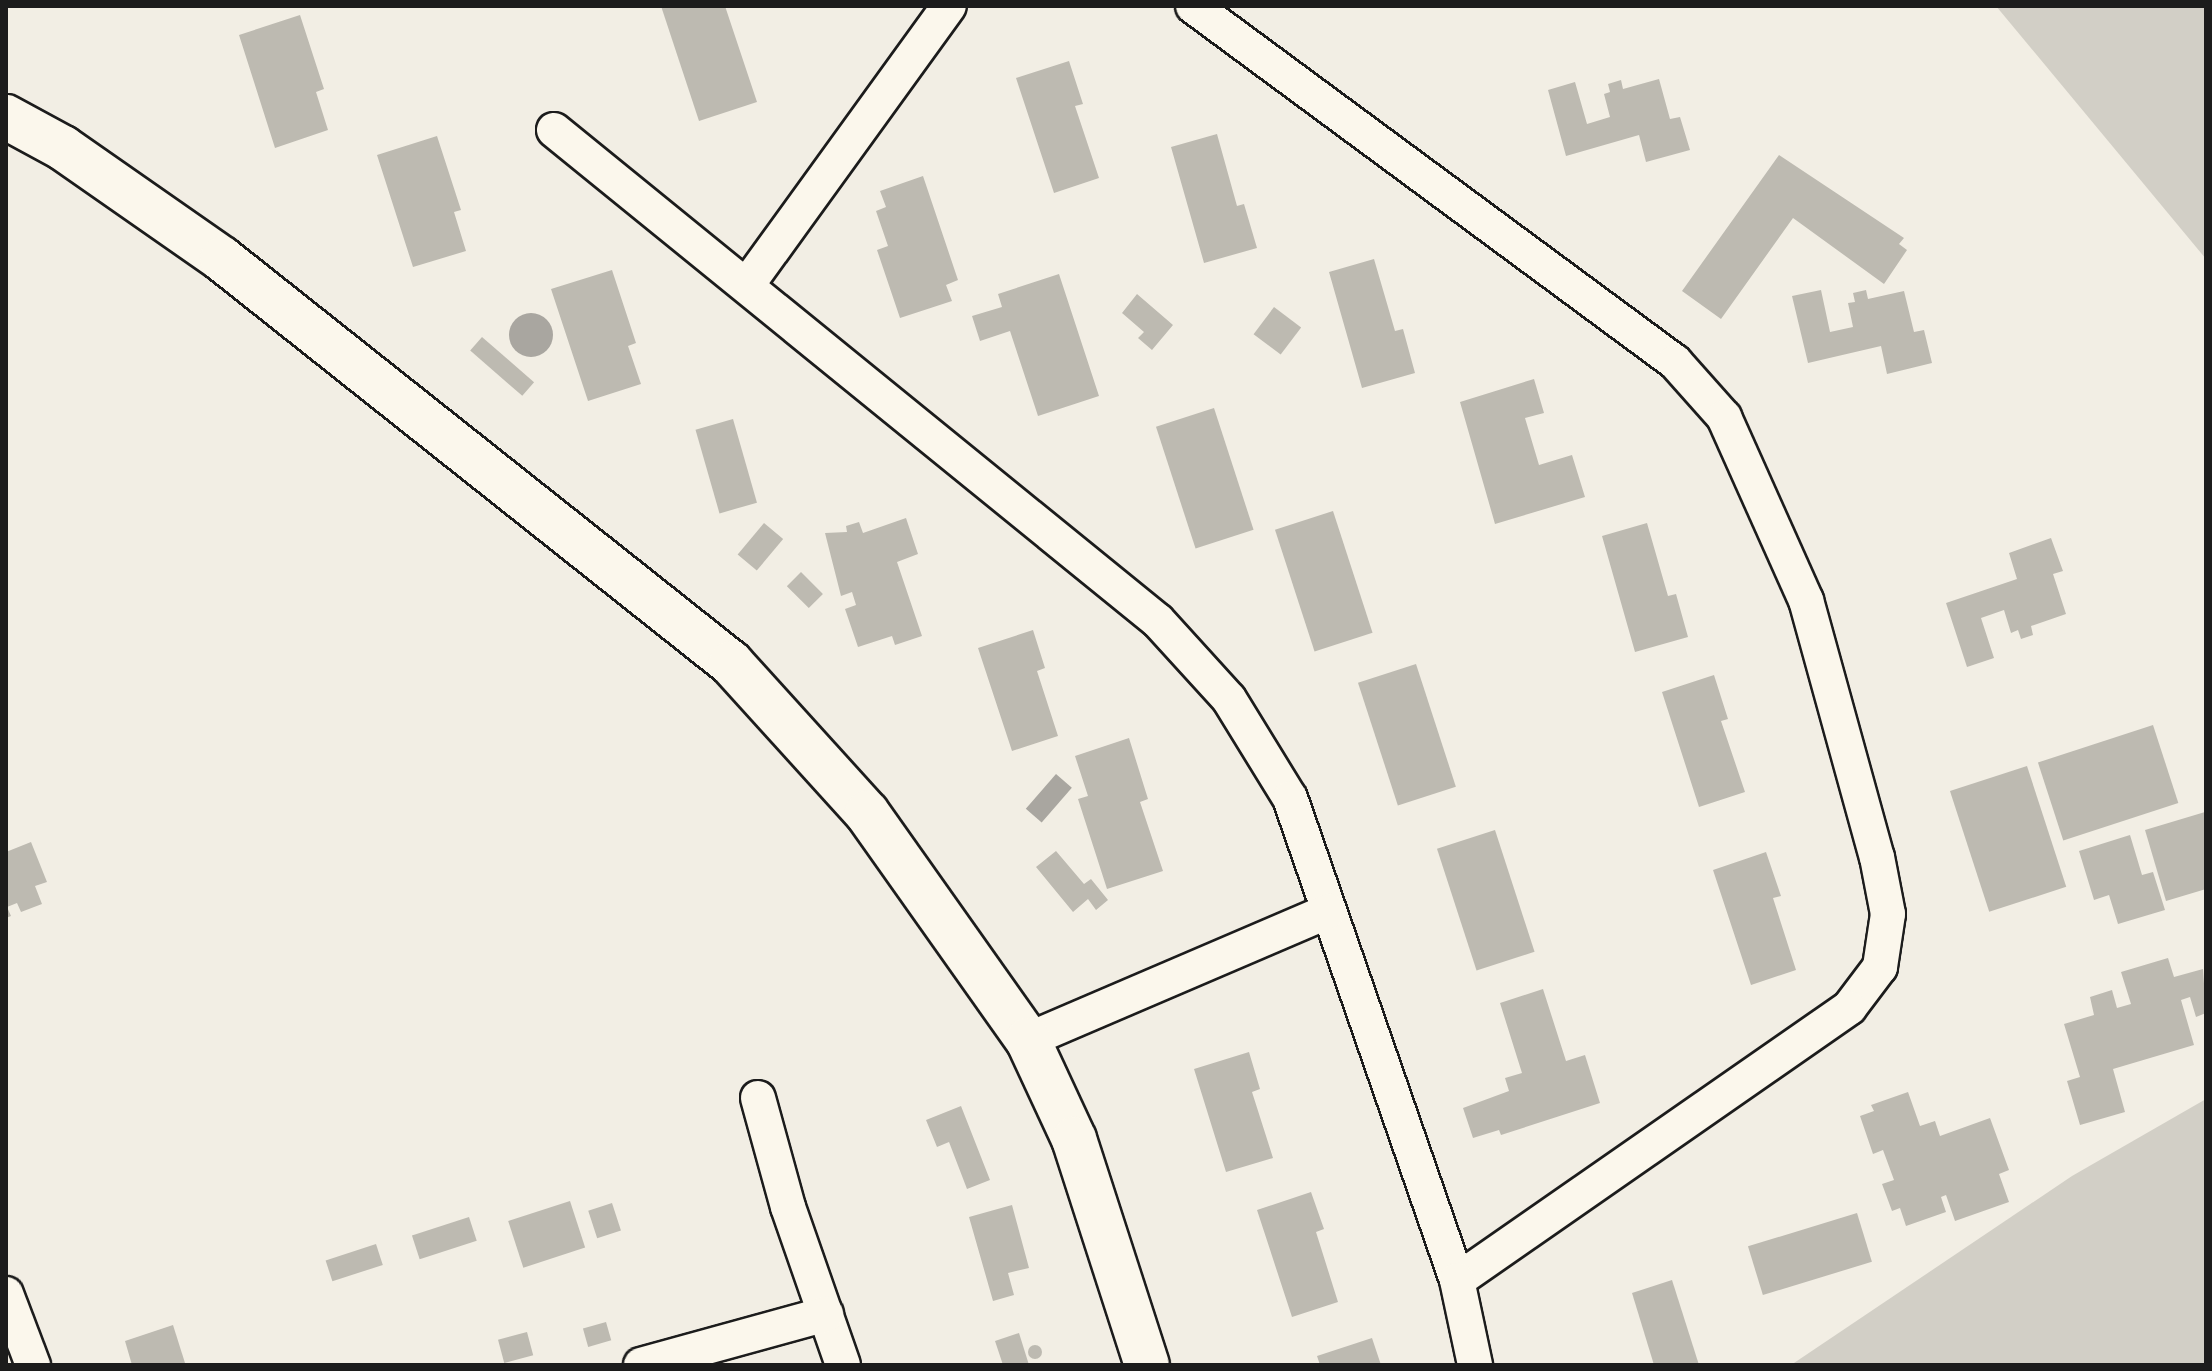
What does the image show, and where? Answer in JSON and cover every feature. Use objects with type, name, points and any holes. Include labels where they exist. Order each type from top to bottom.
[{"type":"street","points":[[747,285],[949,6]]},
{"type":"street","points":[[1193,6],[1675,362],[1724,417],[1806,600],[1877,857],[1888,914],[1880,967],[1849,1008],[1457,1280]]},
{"type":"street","points":[[6,117],[63,148],[222,259],[731,663],[867,813],[1028,1040],[1074,1139],[1147,1365]]},
{"type":"street","points":[[554,130],[1158,621],[1229,699],[1290,798],[1457,1280],[1475,1365]]},
{"type":"street","points":[[1028,1040],[1329,911]]},
{"type":"street","points":[[758,1098],[788,1207],[843,1365]]},
{"type":"street","points":[[6,1294],[33,1365]]},
{"type":"street","points":[[641,1365],[826,1314]]},
{"type":"shaded area","points":[[1996,6],[2206,6],[2206,259]]},
{"type":"shaded area","points":[[531,313],[547,319],[553,335],[547,351],[531,357],[515,351],[509,335],[515,319]]},
{"type":"shaded area","points":[[1056,774],[1072,788],[1042,822],[1026,809]]},
{"type":"shaded area","points":[[2206,1099],[2206,1364],[1791,1365],[2072,1176]]},
{"type":"building","points":[[661,6],[725,6],[757,102],[699,121]]},
{"type":"building","points":[[300,15],[324,89],[316,92],[328,130],[275,148],[239,35]]},
{"type":"building","points":[[1069,61],[1083,104],[1075,106],[1099,178],[1054,193],[1016,78]]},
{"type":"building","points":[[1659,79],[1670,119],[1680,117],[1690,150],[1646,162],[1639,135],[1566,156],[1548,90],[1575,82],[1587,124],[1610,117],[1604,94],[1610,92],[1608,84],[1621,80],[1623,89]]},
{"type":"building","points":[[1217,134],[1237,206],[1244,204],[1257,248],[1204,263],[1171,147]]},
{"type":"building","points":[[437,136],[461,210],[454,212],[466,251],[413,267],[377,155]]},
{"type":"building","points":[[1779,155],[1904,238],[1899,244],[1907,250],[1884,284],[1793,218],[1721,319],[1682,291]]},
{"type":"building","points":[[923,176],[958,280],[946,285],[952,301],[900,318],[877,250],[888,246],[876,211],[886,207],[880,191]]},
{"type":"building","points":[[1374,259],[1395,331],[1403,329],[1415,373],[1362,388],[1329,272]]},
{"type":"building","points":[[612,270],[636,343],[628,346],[641,384],[588,401],[551,289]]},
{"type":"building","points":[[1059,274],[1099,396],[1038,416],[1010,331],[980,341],[972,316],[1002,307],[998,294]]},
{"type":"building","points":[[1821,290],[1830,332],[1853,327],[1848,303],[1855,302],[1853,293],[1866,290],[1868,299],[1904,291],[1914,332],[1924,330],[1932,363],[1887,374],[1881,346],[1808,363],[1792,296]]},
{"type":"building","points":[[1137,294],[1173,325],[1152,350],[1138,338],[1144,332],[1122,313]]},
{"type":"building","points":[[1274,307],[1301,327],[1281,355],[1254,334]]},
{"type":"building","points":[[482,337],[534,382],[522,396],[470,351]]},
{"type":"building","points":[[1534,379],[1544,413],[1525,418],[1539,465],[1572,455],[1585,497],[1495,524],[1460,402]]},
{"type":"building","points":[[1214,408],[1254,530],[1196,549],[1156,427]]},
{"type":"building","points":[[733,419],[757,503],[719,513],[696,430]]},
{"type":"building","points":[[1333,511],[1373,633],[1315,652],[1275,530]]},
{"type":"building","points":[[906,518],[918,554],[897,562],[922,636],[895,645],[892,636],[858,647],[845,609],[856,605],[852,592],[841,596],[825,533],[847,532],[846,526],[859,522],[863,533]]},
{"type":"building","points":[[764,523],[783,539],[757,570],[738,554]]},
{"type":"building","points":[[1647,523],[1668,596],[1676,594],[1688,637],[1635,652],[1602,536]]},
{"type":"building","points":[[2051,538],[2063,571],[2053,574],[2066,614],[2031,626],[2033,635],[2021,639],[2018,630],[2011,633],[2004,610],[1981,618],[1994,658],[1967,667],[1946,603],[2017,579],[2009,553]]},
{"type":"building","points":[[801,572],[823,594],[809,608],[787,586]]},
{"type":"building","points":[[1033,630],[1045,668],[1037,671],[1058,736],[1012,751],[978,648]]},
{"type":"building","points":[[1416,664],[1456,787],[1398,806],[1358,683]]},
{"type":"building","points":[[1714,675],[1728,719],[1721,721],[1745,792],[1699,807],[1662,692]]},
{"type":"building","points":[[2153,725],[2178,803],[2063,840],[2038,762]]},
{"type":"building","points":[[1129,738],[1148,799],[1140,802],[1163,871],[1107,889],[1078,799],[1088,796],[1075,756]]},
{"type":"building","points":[[2027,766],[2066,887],[1989,912],[1950,791]]},
{"type":"building","points":[[2205,812],[2206,889],[2166,901],[2145,830]]},
{"type":"building","points":[[1495,830],[1535,952],[1477,971],[1437,849]]},
{"type":"building","points":[[2130,835],[2142,875],[2153,872],[2165,910],[2118,924],[2109,895],[2094,900],[2079,851]]},
{"type":"building","points":[[31,842],[47,882],[35,886],[42,904],[21,912],[17,903],[7,907],[11,916],[6,918],[6,852]]},
{"type":"building","points":[[1056,851],[1084,884],[1091,879],[1108,900],[1096,910],[1088,899],[1073,912],[1036,867]]},
{"type":"building","points":[[1766,852],[1781,896],[1773,898],[1796,970],[1751,985],[1713,870]]},
{"type":"building","points":[[2168,958],[2174,977],[2203,969],[2206,1013],[2196,1017],[2190,997],[2181,1000],[2194,1045],[2113,1069],[2125,1112],[2080,1125],[2067,1081],[2080,1077],[2064,1024],[2094,1015],[2090,997],[2112,990],[2117,1008],[2131,1004],[2121,972]]},
{"type":"building","points":[[1543,989],[1566,1061],[1585,1055],[1600,1103],[1501,1135],[1499,1130],[1473,1138],[1463,1108],[1509,1091],[1505,1078],[1522,1073],[1500,1003]]},
{"type":"building","points":[[1249,1052],[1260,1089],[1252,1092],[1273,1158],[1226,1172],[1194,1069]]},
{"type":"building","points":[[1908,1092],[1920,1126],[1935,1121],[1940,1136],[1990,1118],[2009,1170],[1999,1174],[2009,1202],[1955,1221],[1946,1195],[1941,1197],[1946,1212],[1906,1226],[1900,1208],[1892,1211],[1882,1184],[1894,1180],[1883,1150],[1873,1154],[1860,1116],[1874,1111],[1871,1105]]},
{"type":"building","points":[[961,1106],[990,1180],[967,1189],[949,1142],[937,1147],[926,1120]]},
{"type":"building","points":[[1311,1192],[1324,1229],[1316,1232],[1338,1302],[1292,1317],[1257,1210]]},
{"type":"building","points":[[570,1201],[585,1248],[523,1268],[508,1221]]},
{"type":"building","points":[[612,1203],[621,1231],[597,1238],[588,1211]]},
{"type":"building","points":[[1012,1205],[1029,1268],[1008,1273],[1014,1295],[993,1301],[969,1217]]},
{"type":"building","points":[[1857,1213],[1872,1262],[1763,1295],[1748,1246]]},
{"type":"building","points":[[469,1217],[477,1241],[420,1259],[412,1236]]},
{"type":"building","points":[[376,1244],[383,1265],[332,1281],[326,1260]]},
{"type":"building","points":[[1672,1280],[1699,1365],[1654,1365],[1632,1293]]},
{"type":"building","points":[[606,1322],[611,1340],[588,1347],[583,1329]]},
{"type":"building","points":[[173,1325],[185,1363],[132,1365],[125,1341]]},
{"type":"building","points":[[527,1332],[533,1355],[504,1363],[498,1340]]},
{"type":"building","points":[[1019,1333],[1029,1365],[1003,1365],[995,1341]]},
{"type":"building","points":[[1372,1338],[1381,1365],[1320,1365],[1317,1356]]},
{"type":"building","points":[[1035,1345],[1042,1352],[1035,1359],[1028,1352]]}]
